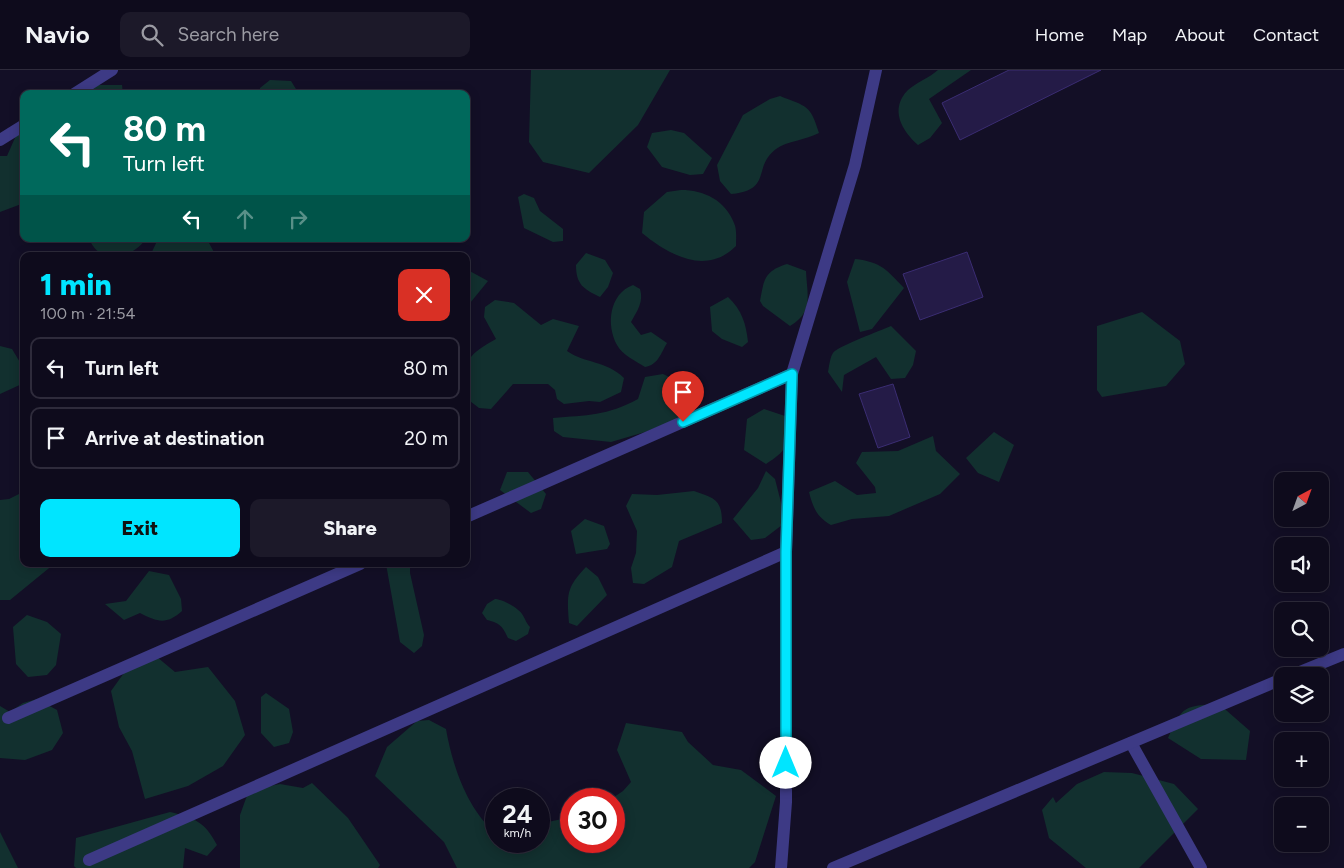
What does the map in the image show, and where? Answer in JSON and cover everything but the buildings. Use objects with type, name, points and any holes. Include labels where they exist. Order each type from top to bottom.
[{"type":"street","points":[[80,90],[112,70]]},
{"type":"street","points":[[782,868],[786,802],[786,552],[792,374],[855,165],[876,70]]},
{"type":"street","points":[[0,140],[20,128]]},
{"type":"street","points":[[470,515],[792,374]]},
{"type":"street","points":[[89,860],[786,552]]},
{"type":"street","points":[[8,718],[353,567]]},
{"type":"street","points":[[1312,667],[1344,654]]},
{"type":"street","points":[[833,868],[1274,683]]},
{"type":"street","points":[[1131,743],[1201,868]]},
{"type":"green space","points":[[531,70],[670,70],[638,125],[589,173],[543,162],[529,142]]},
{"type":"green space","points":[[938,70],[971,70],[929,99],[942,123],[930,138],[918,145],[903,126],[900,119],[899,105],[902,97],[908,90]]},
{"type":"green space","points":[[270,80],[291,81],[297,90],[260,90]]},
{"type":"green space","points":[[82,85],[122,85],[123,90],[74,90]]},
{"type":"green space","points":[[780,96],[802,105],[810,111],[819,133],[776,149],[769,156],[757,183],[752,188],[744,192],[731,194],[720,181],[717,165],[743,115],[770,99]]},
{"type":"green space","points":[[20,129],[20,204],[0,212],[0,156],[7,156]]},
{"type":"green space","points":[[671,130],[684,133],[712,158],[703,174],[690,175],[662,167],[647,147],[652,133]]},
{"type":"green space","points":[[681,190],[706,194],[725,208],[735,225],[736,246],[724,255],[712,260],[700,261],[676,255],[642,233],[644,212],[667,192]]},
{"type":"green space","points":[[524,194],[534,198],[540,211],[563,229],[563,241],[553,242],[524,228],[518,197]]},
{"type":"green space","points":[[91,242],[143,242],[132,252],[100,252],[94,248]]},
{"type":"green space","points":[[157,242],[206,242],[209,243],[214,252],[152,252]]},
{"type":"green space","points":[[586,253],[605,260],[613,273],[608,287],[600,297],[585,288],[577,277],[576,265]]},
{"type":"green space","points":[[855,259],[877,264],[904,288],[872,329],[860,332],[847,282]]},
{"type":"green space","points":[[787,264],[806,271],[808,295],[803,315],[790,326],[763,306],[760,301],[766,277],[769,273]]},
{"type":"green space","points":[[470,271],[488,281],[470,303]]},
{"type":"green space","points":[[633,285],[640,289],[641,298],[631,322],[641,335],[651,332],[667,343],[656,361],[645,367],[619,349],[611,328],[614,303],[625,289]]},
{"type":"green space","points":[[728,297],[740,312],[746,329],[748,342],[742,347],[722,339],[712,331],[710,307]]},
{"type":"green space","points":[[495,300],[514,303],[541,325],[553,319],[579,326],[567,351],[617,372],[624,378],[621,392],[600,402],[589,401],[564,404],[557,399],[555,390],[548,384],[513,384],[491,409],[479,408],[470,401],[470,359],[477,351],[496,339],[484,317],[485,307]]},
{"type":"green space","points":[[1142,312],[1180,341],[1185,364],[1166,386],[1102,397],[1097,390],[1097,326]]},
{"type":"green space","points":[[891,326],[916,351],[913,365],[905,378],[891,379],[876,357],[844,375],[842,392],[828,372],[833,353]]},
{"type":"green space","points":[[0,346],[12,349],[20,362],[20,385],[0,394]]},
{"type":"green space","points":[[663,374],[688,386],[698,399],[687,415],[645,432],[611,442],[563,437],[554,431],[553,418],[597,414],[627,405],[638,399],[645,377]]},
{"type":"green space","points":[[764,409],[788,417],[788,434],[784,450],[766,464],[744,450],[747,419]]},
{"type":"green space","points":[[994,432],[1014,445],[999,482],[978,473],[966,458]]},
{"type":"green space","points":[[933,436],[936,451],[960,474],[940,494],[889,516],[852,519],[831,525],[816,512],[809,492],[835,481],[857,495],[876,493],[875,487],[856,463],[862,452],[898,451]]},
{"type":"green space","points":[[766,471],[775,479],[786,522],[765,538],[751,540],[733,519],[758,488]]},
{"type":"green space","points":[[507,472],[528,472],[546,494],[541,509],[531,513],[500,490]]},
{"type":"green space","points":[[694,491],[716,501],[721,509],[722,523],[679,541],[672,567],[644,584],[633,583],[631,568],[636,553],[637,531],[626,506],[632,494],[657,495]]},
{"type":"green space","points":[[20,494],[20,567],[50,567],[10,600],[0,600],[0,500],[9,499]]},
{"type":"green space","points":[[585,519],[604,526],[610,544],[607,549],[576,554],[571,531]]},
{"type":"green space","points":[[387,567],[410,567],[424,635],[422,646],[414,653],[400,642]]},
{"type":"green space","points":[[586,567],[598,577],[607,595],[577,626],[569,623],[568,598],[571,586]]},
{"type":"green space","points":[[149,571],[169,575],[181,599],[182,611],[162,621],[140,613],[124,620],[105,604],[126,601]]},
{"type":"green space","points":[[495,599],[506,602],[520,612],[530,627],[528,634],[516,641],[508,638],[503,628],[498,624],[487,620],[482,613],[487,604]]},
{"type":"green space","points":[[27,615],[47,622],[61,634],[56,665],[47,675],[28,677],[16,664],[13,627]]},
{"type":"green space","points":[[151,652],[175,672],[208,667],[235,701],[245,735],[223,766],[188,786],[145,799],[132,751],[119,727],[111,691],[134,659]]},
{"type":"green space","points":[[266,693],[289,709],[293,732],[289,743],[274,747],[261,733],[261,697]]},
{"type":"green space","points":[[37,699],[57,710],[63,733],[52,750],[25,760],[0,758],[0,706],[10,712],[23,703]]},
{"type":"green space","points":[[1219,704],[1250,731],[1246,760],[1201,759],[1168,738],[1177,719],[1186,709]]},
{"type":"green space","points":[[429,720],[446,729],[452,757],[462,786],[485,822],[485,853],[550,853],[550,822],[560,819],[560,853],[625,853],[625,789],[631,782],[617,750],[626,723],[682,732],[688,742],[713,765],[741,770],[776,796],[755,862],[749,868],[457,868],[444,842],[375,776],[387,747],[417,721]]},
{"type":"green space","points":[[1104,772],[1132,773],[1174,784],[1198,809],[1139,868],[1086,868],[1049,838],[1042,810],[1053,797],[1056,803],[1077,784]]},
{"type":"green space","points":[[312,783],[348,818],[380,865],[378,868],[240,868],[240,815],[249,790],[280,784],[303,788]]},
{"type":"green space","points":[[170,812],[193,819],[208,831],[217,845],[207,856],[185,848],[183,868],[76,868],[74,866],[76,838]]},
{"type":"green space","points":[[0,832],[18,868],[0,868]]},
{"type":"route","points":[[683,422],[792,374],[786,552],[786,763]]}]
